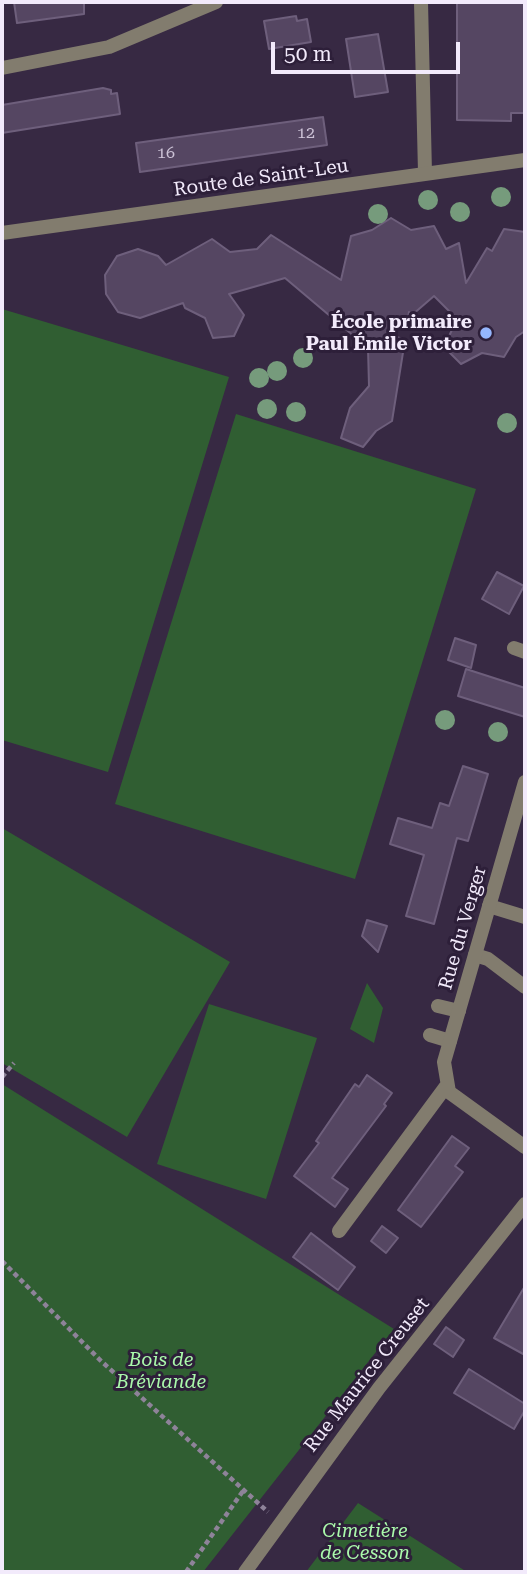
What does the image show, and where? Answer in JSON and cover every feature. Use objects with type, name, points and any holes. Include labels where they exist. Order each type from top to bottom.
[{"type":"street","points":[[2,68],[109,47],[216,2]]},
{"type":"street","points":[[421,2],[425,173]]},
{"type":"street","name":"Route de Saint-Leu","points":[[2,233],[525,160]]},
{"type":"street","name":"Rue du Verger","points":[[447,1085],[444,1062],[525,782]]},
{"type":"street","points":[[489,906],[525,916]]},
{"type":"street","points":[[475,955],[488,959],[525,987]]},
{"type":"street","points":[[438,1006],[459,1012]]},
{"type":"street","points":[[430,1035],[450,1041]]},
{"type":"street","points":[[447,1085],[449,1092],[525,1147]]},
{"type":"street","points":[[339,1231],[447,1085]]},
{"type":"street","name":"Rue Maurice Creuset","points":[[244,1572],[379,1388],[525,1204]]},
{"type":"path","points":[[2,1077],[14,1063]]},
{"type":"path","points":[[2,1261],[100,1360],[279,1522]]},
{"type":"path","points":[[186,1572],[243,1491]]},
{"type":"green space","points":[[2,309],[229,377],[108,772],[2,740]]},
{"type":"green space","points":[[236,414],[476,489],[355,879],[115,804]]},
{"type":"green space","points":[[2,828],[230,962],[127,1137],[2,1063]]},
{"type":"green space","points":[[367,983],[383,1008],[374,1043],[350,1029]]},
{"type":"green space","points":[[209,1004],[317,1038],[266,1199],[157,1164]]},
{"type":"green space","name":"Bois de Bréviande","points":[[2,1084],[394,1329],[203,1572],[2,1572]]},
{"type":"green space","name":"Cimetière de Cesson","points":[[358,1503],[467,1572],[306,1572]]},
{"type":"building","points":[[14,2],[84,2],[84,14],[17,23]]},
{"type":"building","points":[[457,2],[525,2],[525,113],[511,113],[511,121],[457,120]]},
{"type":"building","points":[[296,16],[297,21],[307,19],[311,42],[269,49],[264,21]]},
{"type":"building","points":[[378,34],[388,92],[355,97],[346,39]]},
{"type":"building","points":[[103,88],[111,90],[111,94],[117,93],[120,114],[2,133],[2,105]]},
{"type":"building","points":[[323,117],[327,145],[140,172],[136,143]]},
{"type":"building","name":"École primaire Paul Émile Victor","points":[[391,218],[411,230],[434,226],[446,249],[459,243],[466,283],[487,248],[492,251],[504,229],[525,232],[525,331],[516,337],[504,357],[482,353],[461,364],[444,347],[457,319],[434,296],[412,315],[409,312],[408,318],[389,334],[405,340],[392,421],[376,431],[363,447],[341,438],[350,408],[369,386],[368,348],[285,278],[229,294],[244,315],[234,336],[213,338],[205,318],[185,308],[183,303],[140,318],[118,312],[106,294],[105,275],[117,256],[138,249],[158,256],[166,265],[212,239],[230,252],[257,249],[271,235],[341,280],[351,236],[372,230]]},
{"type":"building","points":[[497,572],[524,586],[509,614],[482,599]]},
{"type":"building","points":[[455,638],[476,645],[471,668],[448,660]]},
{"type":"building","points":[[466,669],[525,688],[525,717],[458,696]]},
{"type":"building","points":[[463,766],[488,774],[468,841],[457,838],[434,924],[406,916],[424,855],[390,844],[398,818],[432,828],[440,803],[449,806]]},
{"type":"building","points":[[367,920],[387,926],[378,952],[362,936]]},
{"type":"building","points":[[367,1075],[392,1093],[384,1104],[386,1106],[332,1178],[348,1189],[335,1207],[294,1176],[319,1143],[316,1141],[355,1084],[359,1087]]},
{"type":"building","points":[[452,1136],[469,1148],[455,1166],[463,1172],[421,1227],[398,1210]]},
{"type":"building","points":[[382,1226],[398,1238],[386,1253],[371,1241]]},
{"type":"building","points":[[311,1233],[355,1267],[338,1290],[293,1257]]},
{"type":"building","points":[[525,1286],[525,1355],[494,1338]]},
{"type":"building","points":[[446,1327],[464,1340],[453,1357],[434,1344]]},
{"type":"building","points":[[469,1369],[525,1404],[525,1410],[514,1429],[454,1393]]},
{"type":"place","name":"École primaire Paul Émile Victor","points":[[486,333]]}]
